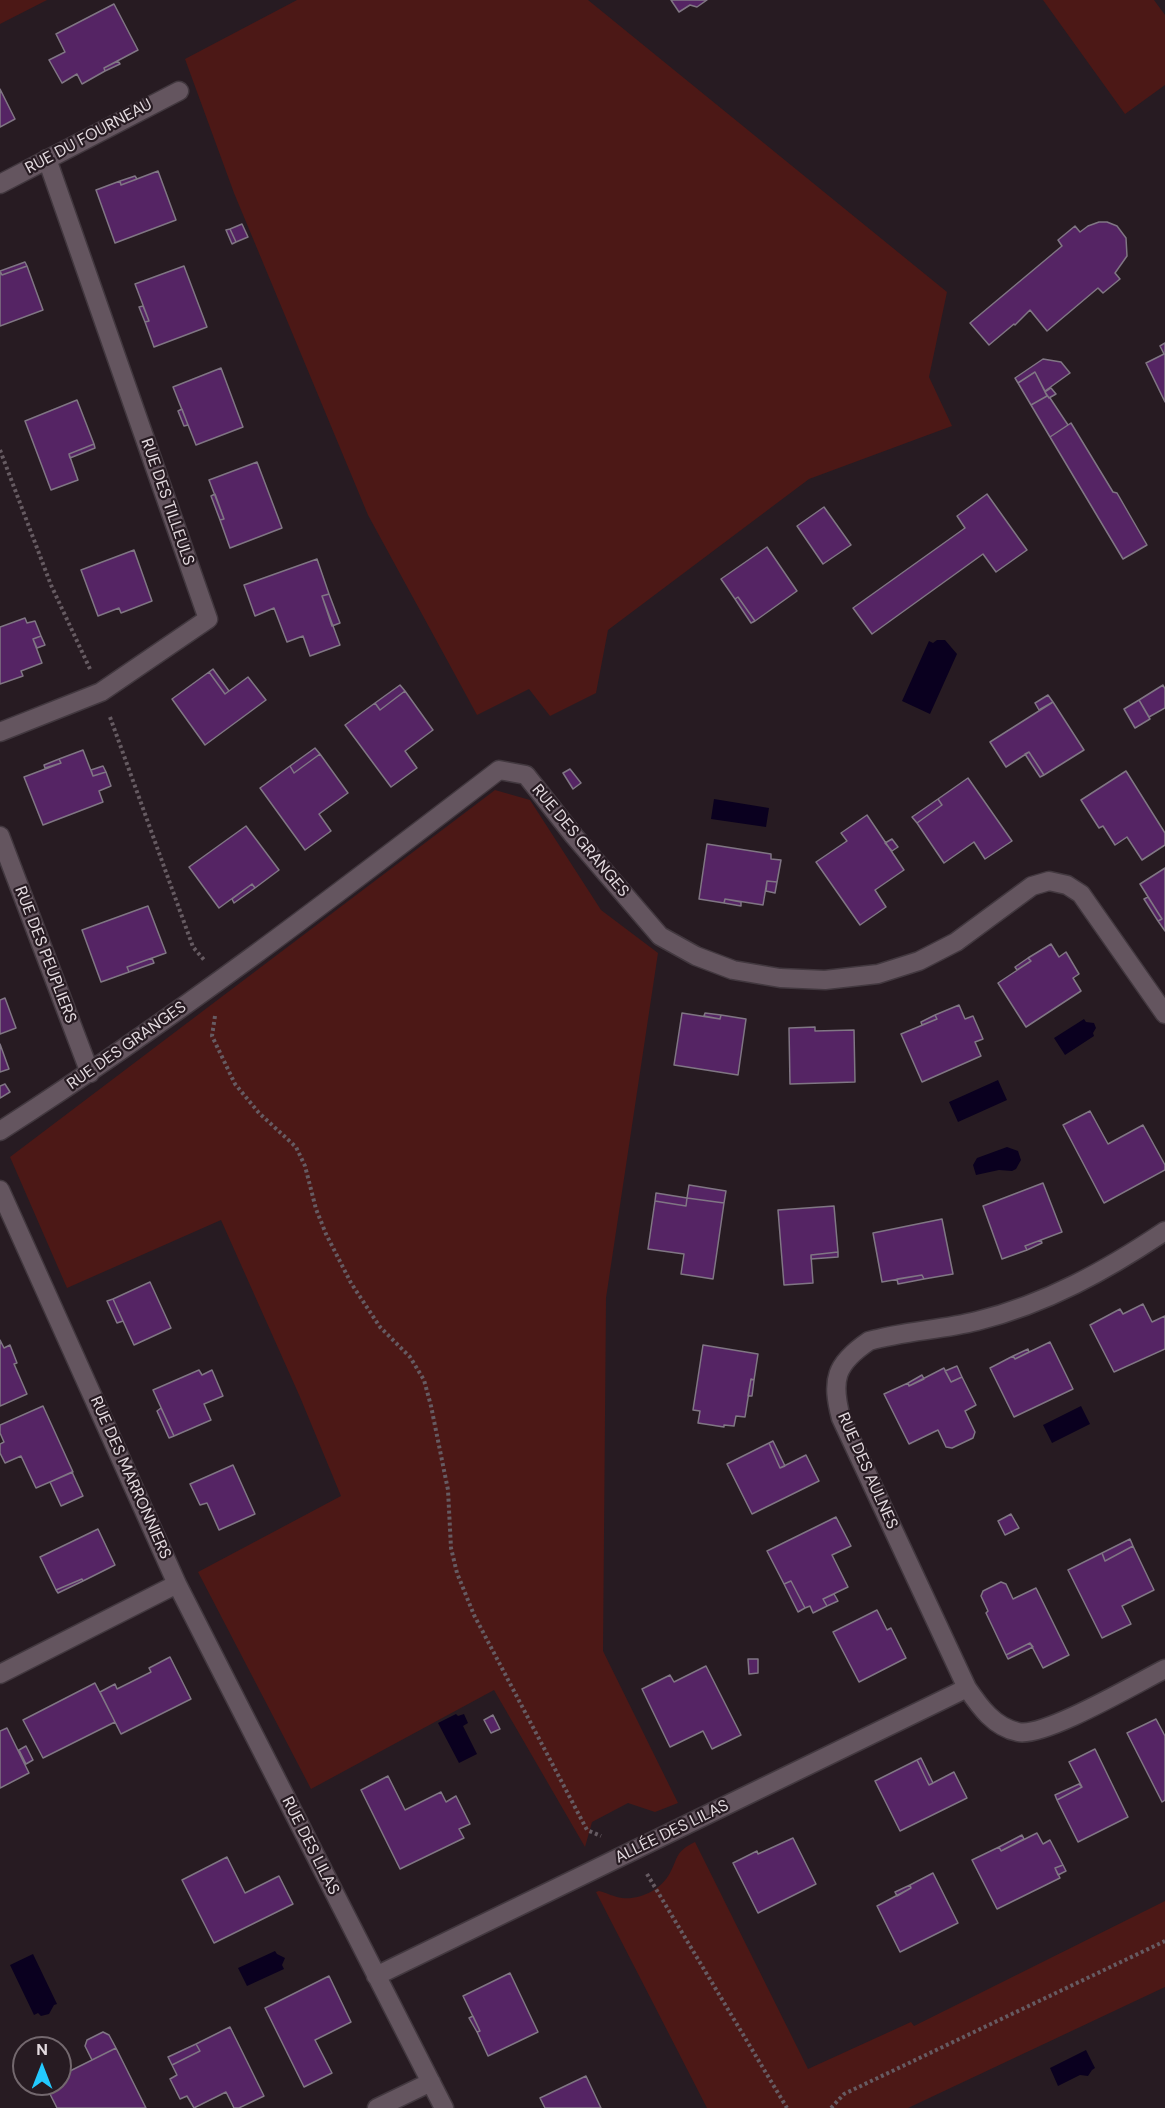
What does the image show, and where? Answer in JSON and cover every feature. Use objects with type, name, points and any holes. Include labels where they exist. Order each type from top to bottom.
[{"type":"street","name":"RUE DU FOURNEAU","points":[[0,184],[179,91]]},
{"type":"street","name":"RUE DES TILLEULS","points":[[0,732],[101,692],[208,619],[47,159]]},
{"type":"street","name":"RUE DES GRANGES","points":[[0,1131],[90,1073],[303,921],[499,770],[526,775],[574,836],[660,936],[696,956],[733,970],[780,978],[825,980],[878,974],[919,961],[956,942],[1032,886],[1049,881],[1067,885],[1081,894],[1165,1014]]},
{"type":"street","name":"RUE DES PEUPLIERS","points":[[0,836],[90,1073]]},
{"type":"street","name":"RUE DES MARRONNIERS","points":[[0,1190],[177,1584]]},
{"type":"street","name":"RUE DES AULNES","points":[[1165,1231],[1126,1258],[1066,1290],[1022,1307],[978,1321],[869,1341],[854,1351],[837,1376],[835,1396],[841,1418],[967,1688],[981,1709],[999,1725],[1019,1733],[1037,1732],[1060,1723],[1165,1669]]},
{"type":"street","points":[[0,1674],[177,1584]]},
{"type":"street","name":"RUE DES LILAS","points":[[177,1584],[444,2108]]},
{"type":"street","name":"ALLÉE DES LILAS","points":[[376,1976],[967,1688]]},
{"type":"street","points":[[377,2108],[431,2082]]},
{"type":"path","points":[[0,450],[51,585],[101,692],[193,947],[221,980],[212,1036],[235,1084],[259,1113],[296,1147],[305,1166],[319,1217],[351,1283],[380,1327],[410,1357],[424,1380],[448,1490],[451,1548],[474,1615],[587,1830],[633,1851],[787,2108]]},
{"type":"path","points":[[831,2108],[844,2094],[1165,1941]]},
{"type":"shaded area","points":[[0,0],[47,0],[0,24]]},
{"type":"shaded area","points":[[297,0],[588,0],[947,292],[929,377],[952,426],[809,479],[608,630],[596,693],[550,716],[529,689],[477,715],[368,515],[234,193],[185,59]]},
{"type":"shaded area","points":[[1043,0],[1154,0],[1165,15],[1165,85],[1125,114]]},
{"type":"shaded area","points":[[937,640],[945,640],[957,654],[930,714],[902,701],[929,641],[933,643]]},
{"type":"shaded area","points":[[495,790],[530,800],[601,910],[658,953],[606,1298],[603,1651],[678,1803],[655,1812],[628,1803],[592,1822],[585,1847],[494,1690],[311,1789],[198,1572],[341,1496],[300,1397],[221,1220],[67,1288],[10,1157]]},
{"type":"shaded area","points":[[714,799],[769,808],[766,827],[711,819]]},
{"type":"shaded area","points":[[1084,1019],[1086,1022],[1094,1023],[1096,1028],[1094,1036],[1065,1055],[1054,1038]]},
{"type":"shaded area","points":[[998,1080],[1007,1100],[958,1122],[949,1102]]},
{"type":"shaded area","points":[[1007,1147],[1018,1151],[1021,1160],[1016,1169],[976,1175],[973,1165],[977,1158]]},
{"type":"shaded area","points":[[1081,1406],[1090,1424],[1052,1443],[1043,1425]]},
{"type":"shaded area","points":[[456,1714],[458,1716],[464,1714],[468,1723],[463,1726],[477,1754],[459,1763],[438,1723]]},
{"type":"shaded area","points":[[695,1842],[808,2069],[911,2022],[914,2026],[1165,1901],[1165,1987],[908,2108],[707,2108],[596,1892],[629,1898],[649,1893],[666,1879],[681,1852]]},
{"type":"shaded area","points":[[275,1951],[285,1958],[282,1965],[284,1969],[247,1986],[238,1968]]},
{"type":"shaded area","points":[[33,1954],[57,2004],[49,2014],[41,2016],[38,2013],[34,2015],[10,1965]]},
{"type":"shaded area","points":[[1086,2050],[1095,2068],[1088,2076],[1080,2075],[1058,2086],[1050,2068]]},
{"type":"building","points":[[671,0],[707,0],[697,7],[690,5],[679,12]]},
{"type":"building","points":[[114,4],[138,50],[104,68],[105,71],[82,84],[77,74],[62,83],[49,60],[65,52],[56,34]]},
{"type":"building","points":[[118,61],[120,64],[105,71],[104,68]]},
{"type":"building","points":[[0,89],[15,119],[0,127]]},
{"type":"building","points":[[158,171],[176,220],[115,243],[96,190],[120,181],[121,185]]},
{"type":"building","points":[[135,176],[137,179],[121,185],[120,181]]},
{"type":"building","points":[[1099,222],[1117,226],[1126,238],[1127,256],[1115,273],[1120,279],[1103,293],[1098,288],[1047,331],[1030,310],[989,345],[970,323],[1062,246],[1058,240],[1075,226],[1080,232]]},
{"type":"building","points":[[242,224],[248,237],[236,242],[230,229]]},
{"type":"building","points":[[230,229],[236,242],[232,244],[226,230]]},
{"type":"building","points":[[25,262],[27,266],[2,275],[0,271]]},
{"type":"building","points":[[27,266],[43,310],[0,326],[0,271],[2,275]]},
{"type":"building","points":[[184,266],[207,327],[154,347],[145,322],[149,321],[135,284]]},
{"type":"building","points":[[143,306],[149,321],[145,322],[139,307]]},
{"type":"building","points":[[1165,343],[1165,402],[1146,363],[1164,354],[1160,346]]},
{"type":"building","points":[[1043,359],[1061,362],[1070,373],[1045,391],[1035,372],[1018,383],[1015,378]]},
{"type":"building","points":[[221,368],[243,427],[196,445],[173,387]]},
{"type":"building","points":[[1035,372],[1047,396],[1031,405],[1018,383]]},
{"type":"building","points":[[1051,388],[1056,394],[1049,398],[1045,392]]},
{"type":"building","points":[[1047,396],[1068,425],[1050,437],[1031,405]]},
{"type":"building","points":[[77,400],[94,444],[69,454],[78,480],[51,490],[25,421]]},
{"type":"building","points":[[182,409],[188,425],[184,426],[178,411]]},
{"type":"building","points":[[1071,423],[1113,492],[1117,493],[1147,545],[1123,559],[1050,437]]},
{"type":"building","points":[[94,444],[95,448],[70,458],[69,454]]},
{"type":"building","points":[[257,462],[282,528],[230,548],[220,520],[224,519],[209,480]]},
{"type":"building","points":[[215,494],[224,519],[220,520],[211,496]]},
{"type":"building","points":[[987,494],[1027,550],[996,572],[983,554],[872,634],[853,608],[965,528],[957,516]]},
{"type":"building","points":[[824,507],[851,545],[823,564],[797,526]]},
{"type":"building","points":[[767,547],[797,591],[755,621],[738,597],[735,599],[721,579]]},
{"type":"building","points":[[134,550],[152,601],[121,613],[119,608],[98,616],[81,570]]},
{"type":"building","points":[[317,559],[329,594],[322,596],[340,645],[310,656],[303,636],[287,642],[274,608],[255,616],[244,585]]},
{"type":"building","points":[[329,594],[340,623],[332,626],[322,596]]},
{"type":"building","points":[[738,597],[755,621],[751,623],[735,599]]},
{"type":"building","points":[[25,618],[27,623],[35,621],[41,636],[33,639],[42,663],[21,671],[23,676],[0,684],[0,627]]},
{"type":"building","points":[[41,636],[45,645],[37,648],[33,639]]},
{"type":"building","points":[[213,669],[229,691],[225,694],[209,672]]},
{"type":"building","points":[[209,672],[225,694],[248,677],[266,700],[205,745],[172,699]]},
{"type":"building","points":[[400,685],[405,691],[380,710],[375,703]]},
{"type":"building","points":[[1163,685],[1165,708],[1149,717],[1139,700]]},
{"type":"building","points":[[405,691],[433,730],[405,751],[417,768],[391,787],[345,725],[375,703],[380,710]]},
{"type":"building","points":[[1048,695],[1053,702],[1039,710],[1035,703]]},
{"type":"building","points":[[1139,700],[1150,719],[1135,728],[1124,709]]},
{"type":"building","points":[[1053,702],[1084,750],[1044,775],[1029,752],[1006,767],[990,742]]},
{"type":"building","points":[[315,748],[320,754],[294,773],[290,766]]},
{"type":"building","points":[[83,750],[93,776],[106,772],[111,786],[99,791],[103,802],[43,825],[24,777],[61,763],[59,759]]},
{"type":"building","points":[[1029,752],[1044,775],[1040,777],[1025,754]]},
{"type":"building","points":[[320,754],[348,793],[319,814],[331,831],[305,850],[260,788],[290,766],[294,773]]},
{"type":"building","points":[[59,759],[61,763],[45,768],[44,765]]},
{"type":"building","points":[[103,766],[106,772],[93,776],[91,770]]},
{"type":"building","points":[[570,769],[581,783],[573,789],[563,773]]},
{"type":"building","points":[[1126,771],[1165,833],[1165,845],[1142,860],[1127,837],[1115,845],[1103,826],[1099,828],[1081,800]]},
{"type":"building","points":[[968,778],[1012,841],[985,859],[974,842],[944,863],[917,823],[942,805],[938,799]]},
{"type":"building","points":[[938,799],[942,805],[917,823],[912,817]]},
{"type":"building","points":[[867,815],[904,870],[875,890],[886,907],[860,925],[816,862],[847,841],[841,833]]},
{"type":"building","points":[[246,826],[279,870],[255,888],[252,884],[219,908],[189,867]]},
{"type":"building","points":[[892,839],[898,847],[892,851],[885,843]]},
{"type":"building","points":[[707,844],[771,854],[771,859],[781,860],[777,882],[767,881],[763,905],[725,899],[724,903],[699,899]]},
{"type":"building","points":[[1165,868],[1165,931],[1158,921],[1162,919],[1140,884]]},
{"type":"building","points":[[767,881],[777,882],[775,893],[766,891]]},
{"type":"building","points":[[252,884],[255,888],[234,903],[232,899]]},
{"type":"building","points":[[1148,897],[1162,919],[1158,921],[1144,899]]},
{"type":"building","points":[[725,899],[741,902],[741,906],[724,903]]},
{"type":"building","points":[[148,906],[166,953],[127,967],[129,972],[101,982],[82,930]]},
{"type":"building","points":[[1051,944],[1059,957],[1066,952],[1079,974],[1073,978],[1081,991],[1026,1027],[998,983],[1031,961],[1028,958]]},
{"type":"building","points":[[152,958],[154,963],[129,972],[127,967]]},
{"type":"building","points":[[1028,958],[1031,961],[1017,970],[1015,967]]},
{"type":"building","points":[[5,998],[16,1028],[0,1034],[0,1000]]},
{"type":"building","points":[[959,1005],[965,1019],[973,1016],[983,1039],[975,1042],[981,1056],[922,1082],[901,1034],[937,1019],[935,1015]]},
{"type":"building","points":[[682,1013],[720,1019],[721,1015],[746,1019],[738,1075],[674,1065]]},
{"type":"building","points":[[705,1013],[721,1015],[720,1019],[704,1016]]},
{"type":"building","points":[[935,1015],[937,1019],[922,1025],[921,1022]]},
{"type":"building","points":[[815,1027],[815,1031],[854,1030],[855,1082],[790,1084],[789,1028]]},
{"type":"building","points":[[0,1044],[9,1069],[0,1072]]},
{"type":"building","points":[[5,1084],[10,1092],[0,1098],[0,1086]]},
{"type":"building","points":[[1090,1111],[1108,1144],[1143,1125],[1165,1165],[1165,1170],[1104,1203],[1063,1125]]},
{"type":"building","points":[[1043,1183],[1062,1232],[1025,1246],[1027,1250],[1002,1259],[983,1206]]},
{"type":"building","points":[[689,1185],[726,1191],[724,1203],[687,1198]]},
{"type":"building","points":[[656,1193],[687,1198],[686,1206],[655,1201]]},
{"type":"building","points":[[687,1198],[724,1203],[713,1279],[681,1274],[684,1254],[648,1249],[655,1201],[686,1206]]},
{"type":"building","points":[[834,1206],[838,1252],[811,1255],[813,1283],[784,1285],[778,1210]]},
{"type":"building","points":[[942,1219],[953,1274],[924,1279],[922,1275],[882,1282],[873,1233]]},
{"type":"building","points":[[1041,1240],[1042,1243],[1027,1250],[1025,1246]]},
{"type":"building","points":[[838,1252],[838,1257],[811,1259],[811,1255]]},
{"type":"building","points":[[922,1275],[924,1279],[898,1284],[897,1279]]},
{"type":"building","points":[[150,1282],[171,1328],[134,1345],[113,1299]]},
{"type":"building","points":[[113,1299],[123,1321],[117,1323],[107,1301]]},
{"type":"building","points":[[1143,1304],[1152,1322],[1165,1316],[1165,1349],[1114,1372],[1090,1325],[1120,1309],[1123,1314]]},
{"type":"building","points":[[0,1340],[4,1348],[10,1345],[17,1363],[14,1364],[27,1394],[0,1406]]},
{"type":"building","points":[[1050,1342],[1073,1389],[1014,1417],[990,1368],[1013,1356],[1015,1359]]},
{"type":"building","points":[[703,1345],[758,1354],[754,1380],[751,1379],[745,1417],[736,1416],[734,1426],[724,1425],[724,1427],[698,1423],[700,1411],[693,1410]]},
{"type":"building","points":[[1028,1349],[1029,1352],[1015,1359],[1013,1356]]},
{"type":"building","points":[[957,1366],[962,1377],[951,1382],[945,1371]]},
{"type":"building","points":[[944,1368],[951,1382],[962,1377],[976,1405],[965,1411],[975,1432],[973,1438],[952,1448],[946,1447],[938,1430],[909,1444],[884,1394],[908,1383],[909,1386]]},
{"type":"building","points":[[199,1370],[202,1375],[212,1370],[223,1396],[204,1404],[211,1420],[174,1436],[153,1390]]},
{"type":"building","points":[[922,1375],[924,1379],[909,1386],[908,1383]]},
{"type":"building","points":[[751,1379],[754,1380],[752,1396],[748,1396]]},
{"type":"building","points":[[43,1406],[73,1472],[36,1488],[21,1456],[5,1463],[0,1453],[0,1444],[4,1442],[0,1433],[0,1425]]},
{"type":"building","points":[[161,1408],[174,1436],[169,1438],[157,1411]]},
{"type":"building","points":[[773,1441],[785,1466],[780,1468],[769,1443]]},
{"type":"building","points":[[769,1443],[780,1468],[806,1455],[819,1481],[752,1514],[727,1464]]},
{"type":"building","points":[[233,1465],[255,1514],[219,1530],[207,1503],[200,1505],[190,1484]]},
{"type":"building","points":[[72,1472],[83,1496],[61,1506],[50,1482]]},
{"type":"building","points":[[1011,1514],[1019,1528],[1005,1535],[998,1521]]},
{"type":"building","points":[[836,1517],[851,1546],[832,1555],[848,1587],[823,1599],[827,1606],[813,1613],[810,1606],[805,1608],[791,1581],[784,1584],[767,1551]]},
{"type":"building","points":[[98,1529],[115,1565],[83,1581],[82,1579],[56,1590],[40,1557]]},
{"type":"building","points":[[1130,1539],[1133,1546],[1105,1561],[1102,1553]]},
{"type":"building","points":[[1133,1546],[1154,1590],[1122,1606],[1131,1624],[1102,1638],[1068,1570],[1102,1553],[1105,1561]]},
{"type":"building","points":[[82,1579],[83,1581],[58,1593],[56,1590]]},
{"type":"building","points":[[791,1581],[805,1608],[798,1612],[784,1584]]},
{"type":"building","points":[[1001,1582],[1006,1584],[1013,1599],[1036,1588],[1069,1655],[1043,1668],[1030,1643],[1006,1655],[986,1613],[988,1611],[981,1596],[983,1591]]},
{"type":"building","points":[[834,1594],[838,1601],[827,1606],[823,1599]]},
{"type":"building","points":[[877,1610],[887,1630],[891,1628],[906,1658],[859,1682],[833,1632]]},
{"type":"building","points":[[1030,1643],[1033,1647],[1008,1659],[1006,1655]]},
{"type":"building","points":[[170,1657],[191,1699],[121,1734],[100,1692],[115,1684],[117,1689],[151,1672],[149,1668]]},
{"type":"building","points":[[748,1659],[758,1659],[758,1673],[749,1674]]},
{"type":"building","points":[[706,1666],[741,1735],[712,1749],[703,1731],[670,1747],[642,1689],[670,1675],[674,1682]]},
{"type":"building","points":[[95,1683],[115,1722],[43,1758],[23,1720]]},
{"type":"building","points":[[493,1715],[500,1729],[491,1733],[484,1720]]},
{"type":"building","points":[[1156,1719],[1165,1736],[1165,1800],[1162,1802],[1127,1733]]},
{"type":"building","points":[[7,1728],[29,1773],[0,1788],[0,1731]]},
{"type":"building","points":[[26,1746],[33,1760],[26,1764],[19,1750]]},
{"type":"building","points":[[1095,1749],[1128,1817],[1078,1842],[1057,1800],[1082,1787],[1069,1762]]},
{"type":"building","points":[[921,1758],[933,1783],[929,1785],[917,1760]]},
{"type":"building","points":[[917,1760],[929,1785],[954,1772],[967,1798],[900,1831],[875,1781]]},
{"type":"building","points":[[388,1776],[405,1810],[441,1792],[446,1802],[456,1796],[470,1824],[459,1829],[464,1838],[400,1869],[361,1790]]},
{"type":"building","points":[[1079,1784],[1082,1787],[1057,1800],[1055,1795]]},
{"type":"building","points":[[1037,1833],[1043,1844],[1050,1840],[1063,1865],[1055,1868],[1060,1878],[997,1909],[972,1860],[999,1847],[1001,1851]]},
{"type":"building","points":[[1022,1835],[1024,1839],[1001,1851],[999,1847]]},
{"type":"building","points":[[793,1838],[816,1884],[758,1913],[733,1863],[757,1851],[758,1854]]},
{"type":"building","points":[[227,1857],[245,1893],[279,1876],[293,1904],[214,1943],[182,1880]]},
{"type":"building","points":[[1063,1865],[1066,1871],[1058,1875],[1055,1868]]},
{"type":"building","points":[[933,1873],[958,1923],[900,1952],[877,1906]]},
{"type":"building","points":[[910,1885],[911,1888],[897,1896],[895,1892]]},
{"type":"building","points":[[510,1973],[538,2032],[488,2056],[477,2032],[480,2031],[463,1996]]},
{"type":"building","points":[[329,1976],[351,2022],[315,2040],[332,2073],[304,2087],[265,2008]]},
{"type":"building","points":[[473,2016],[480,2031],[477,2032],[469,2018]]},
{"type":"building","points":[[230,2027],[264,2096],[239,2108],[234,2108],[226,2092],[194,2108],[187,2096],[180,2099],[170,2079],[177,2075],[172,2065],[200,2051],[196,2044]]},
{"type":"building","points":[[103,2032],[109,2035],[116,2048],[92,2060],[85,2046],[87,2040]]},
{"type":"building","points":[[196,2044],[200,2051],[172,2065],[168,2057]]},
{"type":"building","points":[[116,2048],[146,2108],[57,2108],[51,2096],[72,2096],[72,2070]]},
{"type":"building","points":[[586,2076],[601,2108],[545,2108],[540,2098]]}]
